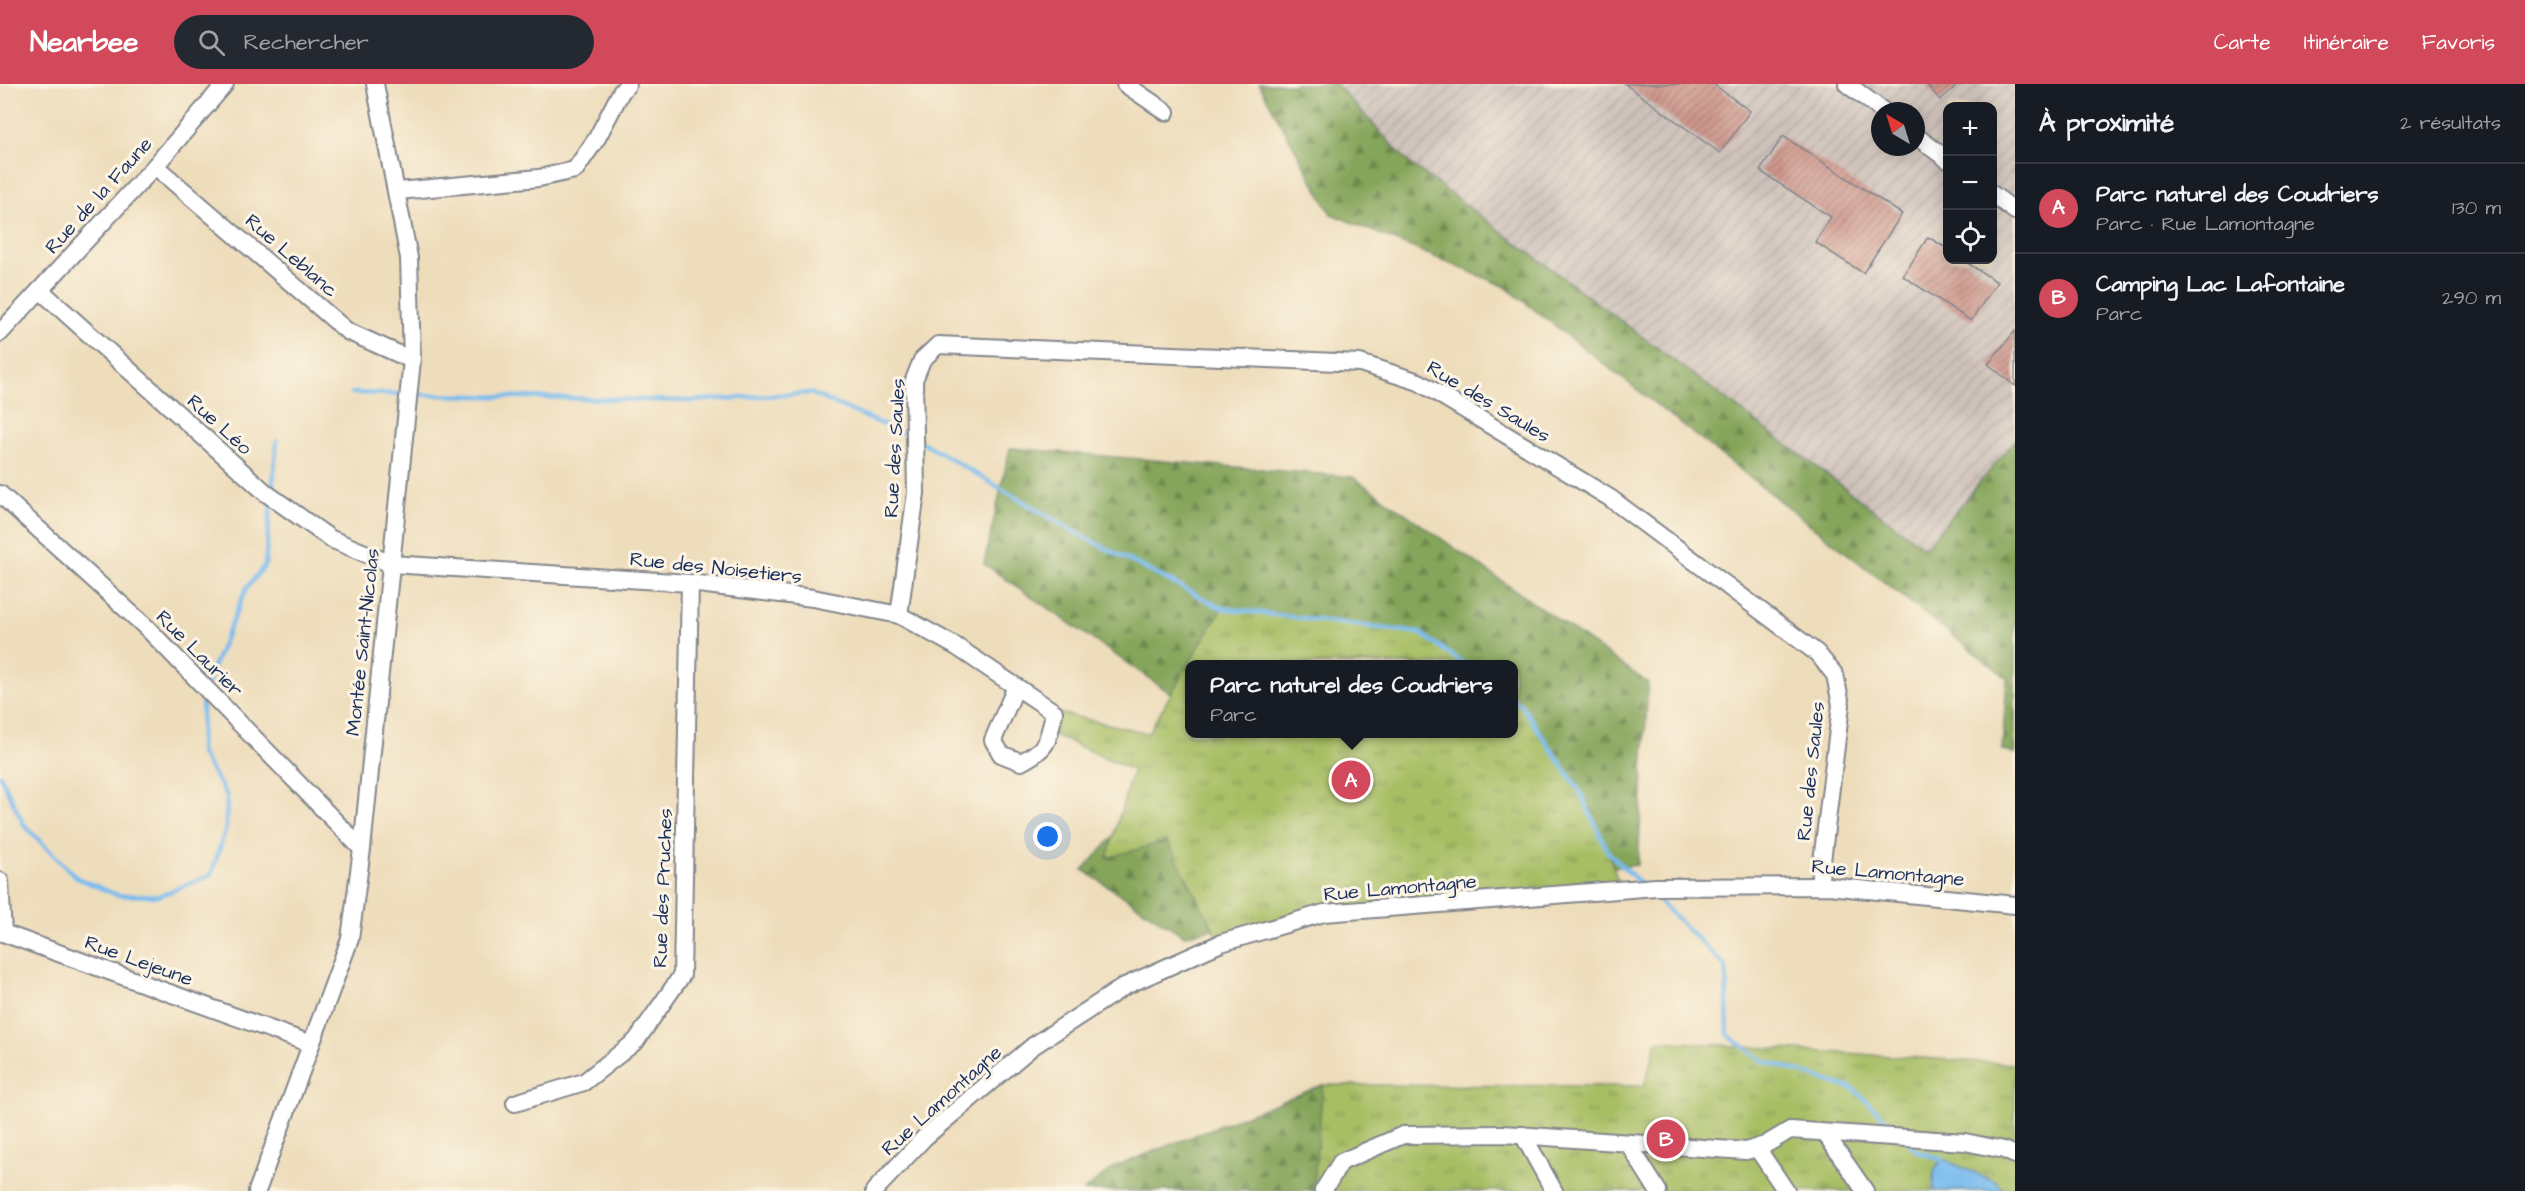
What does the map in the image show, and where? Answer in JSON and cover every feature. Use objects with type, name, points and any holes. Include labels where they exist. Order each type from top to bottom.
[{"type":"street","name":"Rue de la Faune","points":[[0,333],[155,166],[225,84]]},
{"type":"street","name":"Montée Saint-Nicolas","points":[[257,1191],[350,939],[362,849],[412,360],[409,258],[398,191],[375,84]]},
{"type":"street","points":[[398,191],[539,178],[575,170],[597,138],[621,92],[628,84]]},
{"type":"street","points":[[1125,84],[1166,112]]},
{"type":"street","points":[[1847,84],[1871,102]]},
{"type":"street","points":[[1925,143],[1943,157]]},
{"type":"street","name":"Rue Leblanc","points":[[155,166],[347,331],[412,360]]},
{"type":"street","points":[[1997,198],[2015,212]]},
{"type":"street","name":"Rue Léo","points":[[40,290],[266,494],[331,539],[391,564]]},
{"type":"street","name":"Rue des Saules","points":[[899,615],[916,493],[914,380],[922,360],[938,345],[1360,363],[1419,382],[1610,498],[1817,653],[1835,675],[1841,705],[1819,886]]},
{"type":"street","name":"Rue Laurier","points":[[0,494],[147,628],[362,849]]},
{"type":"street","name":"Rue des Noisetiers","points":[[391,564],[690,583],[813,598],[899,615],[957,647],[1016,687]]},
{"type":"street","name":"Rue des Pruches","points":[[515,1103],[584,1082],[636,1041],[682,975],[690,583]]},
{"type":"street","name":"Rue Lejeune","points":[[0,880],[1,935],[311,1044]]},
{"type":"street","name":"Rue Lamontagne","points":[[874,1191],[925,1137],[1033,1046],[1125,986],[1221,943],[1324,913],[1656,887],[1819,886],[2015,904]]},
{"type":"street","points":[[1323,1191],[1341,1162],[1403,1135],[1523,1135],[1746,1151],[1765,1145],[1790,1130],[1965,1142],[2004,1150],[2015,1155]]},
{"type":"street","points":[[1825,1133],[1865,1191]]},
{"type":"street","points":[[1523,1135],[1554,1191]]},
{"type":"street","points":[[1628,1143],[1658,1191]]},
{"type":"street","points":[[1757,1148],[1786,1191]]},
{"type":"shaded area","points":[[1336,84],[2015,84],[2015,437],[1926,548],[1407,161]]},
{"type":"green space","points":[[1259,84],[1336,84],[1407,161],[1925,548],[2015,440],[2015,754],[2002,750],[2007,678],[1504,286],[1331,214]]},
{"type":"green space","points":[[1010,448],[1353,477],[1648,683],[1638,865],[1363,889],[1184,936],[1083,870],[1204,738],[1518,738],[1518,660],[1185,660],[1185,703],[984,564]]},
{"type":"green space","points":[[1222,608],[1420,633],[1458,660],[1191,660]]},
{"type":"green space","points":[[1185,670],[1185,738],[1518,738],[1518,703],[1579,790],[1608,852],[1621,890],[1324,913],[1221,943],[1167,841],[1107,858],[1133,770],[1050,733],[1054,712],[1148,733]]},
{"type":"green space","points":[[1657,1041],[2015,1064],[2015,1191],[1313,1191],[1323,1085],[1644,1086]]},
{"type":"green space","points":[[1323,1085],[1314,1191],[1084,1191],[1114,1167]]},
{"type":"water","points":[[1942,1159],[1997,1182],[2003,1191],[1934,1191],[1934,1170]]},
{"type":"building","points":[[1625,84],[1713,84],[1750,111],[1720,153]]},
{"type":"building","points":[[1926,84],[1959,84],[1940,100]]},
{"type":"building","points":[[1783,136],[1902,214],[1863,273],[1815,242],[1831,217],[1760,171]]},
{"type":"building","points":[[1928,237],[1943,246],[1943,264],[1969,264],[1997,282],[1971,321],[1903,276]]},
{"type":"building","points":[[2015,331],[2015,386],[1988,364]]},
{"type":"waterway","points":[[352,393],[690,401],[810,393],[910,436]]},
{"type":"waterway","points":[[272,492],[277,441]]},
{"type":"waterway","points":[[920,441],[1080,535],[1222,608],[1420,633],[1458,660]]},
{"type":"waterway","points":[[206,684],[246,589],[265,565],[271,503]]},
{"type":"waterway","points":[[0,775],[24,825],[77,878],[117,895],[159,896],[211,875],[226,828],[227,796],[200,752],[203,692]]},
{"type":"waterway","points":[[1518,703],[1579,790],[1608,852],[1640,883]]},
{"type":"waterway","points":[[1651,893],[1726,967],[1728,1035],[1761,1060],[1854,1089],[1899,1133]]},
{"type":"waterway","points":[[1909,1143],[1917,1151],[1942,1159]]},
{"type":"place","name":"Parc naturel des Coudriers","points":[[1351,780]]},
{"type":"place","name":"Camping Lac Lafontaine","points":[[1666,1139]]}]
